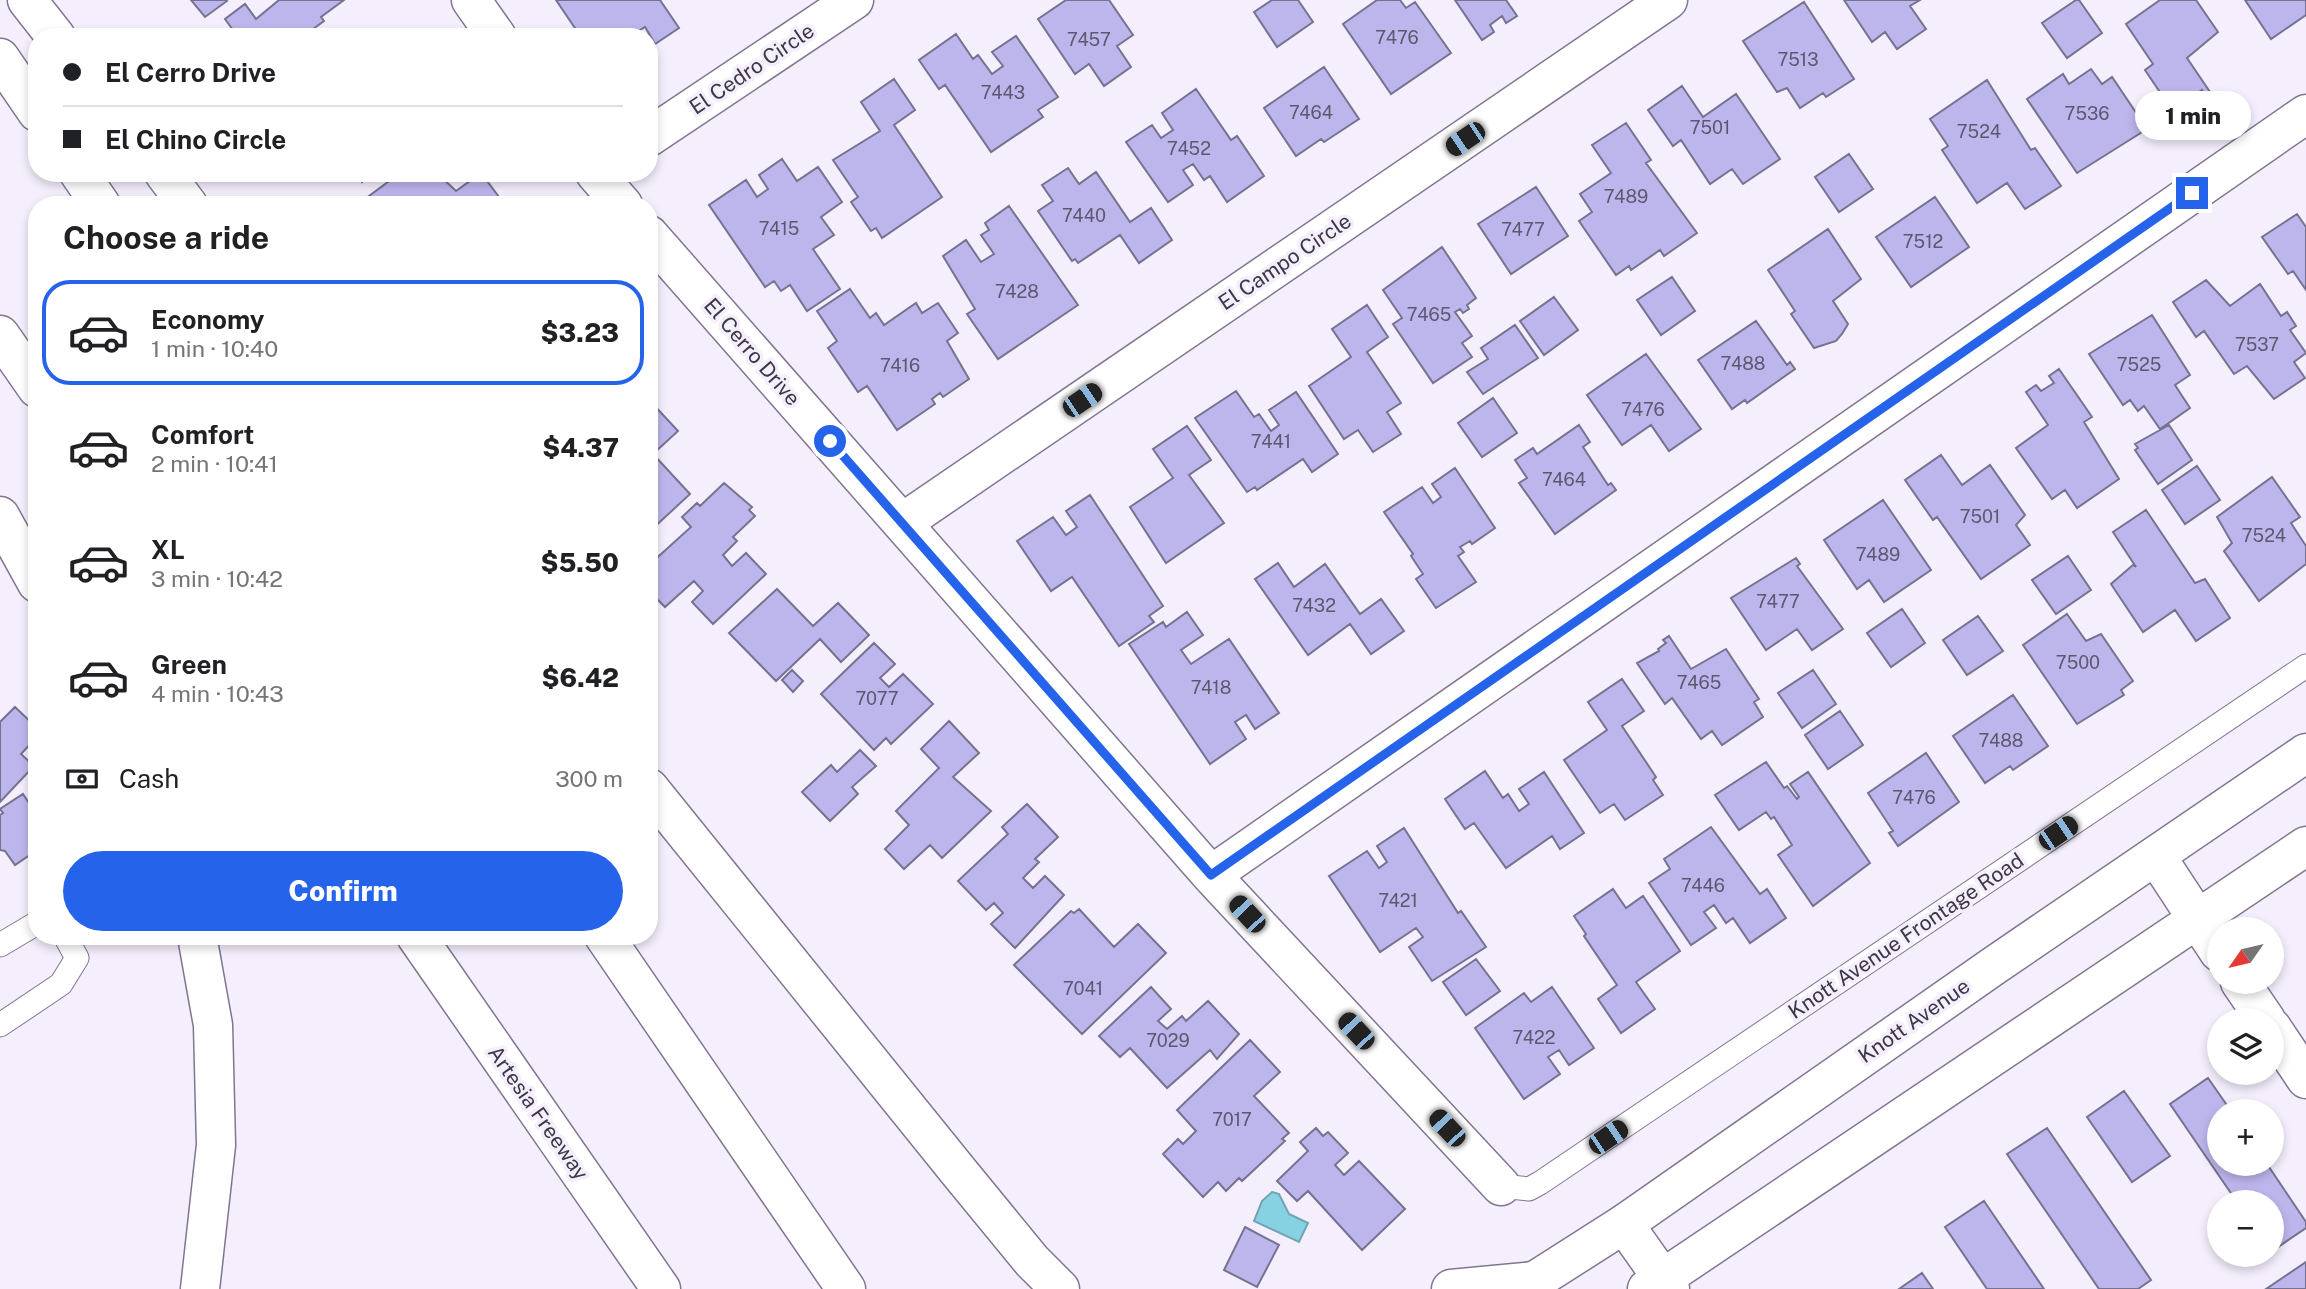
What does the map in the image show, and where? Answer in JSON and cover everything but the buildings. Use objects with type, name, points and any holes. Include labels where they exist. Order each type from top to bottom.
[{"type":"main road","points":[[27,0],[49,28]]},
{"type":"main road","points":[[471,0],[491,28]]},
{"type":"main road","name":"El Cedro Circle","points":[[658,131],[854,0]]},
{"type":"main road","name":"El Campo Circle","points":[[902,523],[1668,0]]},
{"type":"main road","points":[[0,58],[28,99]]},
{"type":"main road","points":[[1211,875],[2306,114]]},
{"type":"main road","points":[[603,182],[615,196]]},
{"type":"main road","name":"El Cerro Drive","points":[[658,245],[1211,875],[1501,1186]]},
{"type":"main road","points":[[0,335],[28,375]]},
{"type":"main road","points":[[0,516],[28,567]]},
{"type":"main road","name":"Knott Avenue","points":[[1528,1285],[1623,1224],[2306,753]]},
{"type":"main road","points":[[658,799],[967,1182],[1032,1261],[1060,1289]]},
{"type":"main road","points":[[1623,1224],[1660,1285],[2306,846]]},
{"type":"main road","points":[[2156,856],[2207,935]]},
{"type":"main road","points":[[199,945],[213,1025],[216,1145],[200,1289]]},
{"type":"main road","name":"Artesia Freeway","points":[[422,945],[661,1289]]},
{"type":"main road","points":[[610,945],[846,1289]]},
{"type":"main road","points":[[2284,1046],[2306,1079]]},
{"type":"main road","points":[[1451,1289],[1528,1285]]},
{"type":"lane","name":"Knott Avenue Frontage Road","points":[[1501,1186],[1529,1189],[1540,1183],[2306,666]]},
{"type":"lane","points":[[0,945],[28,928]]},
{"type":"lane","points":[[0,1025],[61,984],[77,958],[70,945]]},
{"type":"water","points":[[1272,1192],[1279,1194],[1289,1214],[1308,1223],[1299,1242],[1254,1221],[1262,1201]]},
{"type":"route","points":[[830,441],[1211,875],[2192,193]]}]
